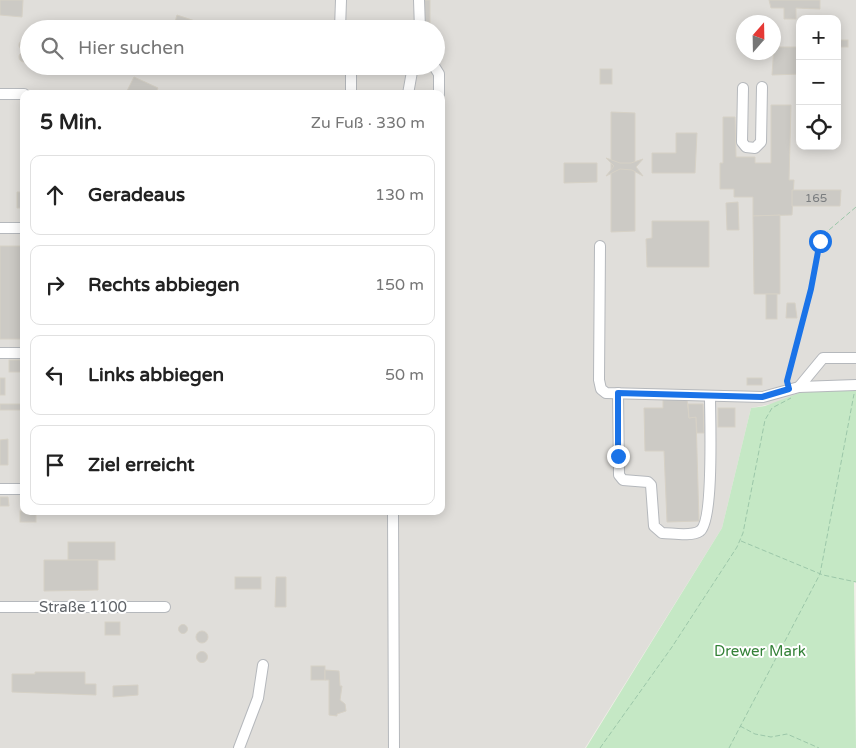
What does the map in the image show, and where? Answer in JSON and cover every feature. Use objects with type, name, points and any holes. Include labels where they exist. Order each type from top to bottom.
[{"type":"lane","points":[[340,20],[341,0]]},
{"type":"lane","points":[[419,0],[420,20]]},
{"type":"lane","points":[[351,75],[351,90]]},
{"type":"lane","points":[[409,90],[411,75]]},
{"type":"lane","points":[[439,75],[439,90]]},
{"type":"lane","points":[[744,88],[742,142],[746,147],[755,148],[761,142],[762,87]]},
{"type":"lane","points":[[0,94],[20,94]]},
{"type":"lane","points":[[0,228],[20,228]]},
{"type":"lane","points":[[600,246],[599,380],[603,391],[762,397],[794,388],[856,385]]},
{"type":"lane","points":[[0,353],[20,353]]},
{"type":"lane","points":[[794,388],[823,358],[856,358]]},
{"type":"lane","points":[[618,393],[618,475],[623,480],[648,482],[651,485],[654,526],[662,533],[676,534],[700,531],[705,524],[709,489],[710,396]]},
{"type":"lane","points":[[0,488],[20,488]]},
{"type":"lane","points":[[393,515],[394,748]]},
{"type":"lane","name":"Straße 1100","points":[[0,606],[165,607]]},
{"type":"lane","points":[[239,748],[258,698],[263,665]]},
{"type":"path","points":[[600,748],[672,647],[740,540],[765,420],[772,408],[790,400],[794,388],[787,381],[811,289],[820,241],[829,230],[856,208]]},
{"type":"path","points":[[729,748],[820,574],[856,385]]},
{"type":"path","points":[[740,540],[820,574],[856,582]]},
{"type":"path","points":[[740,726],[755,734],[770,737],[786,734],[819,748]]},
{"type":"shaded area","points":[[0,0],[856,0],[856,391],[837,391],[751,408],[722,528],[585,748],[0,748]]},
{"type":"green space","name":"Drewer Mark","points":[[807,390],[856,391],[856,582],[854,582],[856,748],[586,748],[722,528],[751,408],[765,406]]},
{"type":"building","points":[[0,0],[23,0],[22,17],[0,15]]},
{"type":"building","points":[[424,0],[430,0],[430,20],[424,20]]},
{"type":"building","points":[[769,0],[820,0],[820,9],[796,8],[796,19],[784,19],[784,8],[771,8]]},
{"type":"building","points":[[177,15],[192,20],[176,20]]},
{"type":"building","points":[[841,40],[848,40],[848,47],[841,47]]},
{"type":"building","points":[[781,47],[796,47],[796,74],[772,75],[773,60],[781,60]]},
{"type":"building","points":[[600,69],[612,69],[612,84],[600,84]]},
{"type":"building","points":[[134,77],[158,88],[157,90],[128,90]]},
{"type":"building","points":[[771,105],[791,105],[789,180],[794,180],[792,215],[753,216],[753,197],[734,197],[734,189],[720,189],[720,163],[723,163],[723,117],[735,117],[736,157],[755,157],[755,163],[771,163]]},
{"type":"building","points":[[611,112],[635,113],[635,231],[611,232]]},
{"type":"building","points":[[676,133],[697,133],[695,173],[652,173],[652,153],[676,153]]},
{"type":"building","points":[[606,158],[620,163],[631,163],[643,159],[636,167],[643,176],[632,170],[620,169],[606,176],[614,166]]},
{"type":"building","points":[[564,163],[597,163],[597,182],[564,183]]},
{"type":"building","points":[[792,190],[841,190],[840,206],[792,206]]},
{"type":"building","points":[[17,192],[20,192],[20,208],[17,208]]},
{"type":"building","points":[[738,202],[739,230],[727,230],[726,203]]},
{"type":"building","points":[[780,215],[780,294],[754,294],[753,216]]},
{"type":"building","points":[[652,221],[709,221],[709,267],[647,267],[646,239],[652,238]]},
{"type":"building","points":[[0,246],[20,246],[20,339],[0,339]]},
{"type":"building","points":[[766,294],[777,294],[777,319],[766,319]]},
{"type":"building","points":[[787,303],[795,303],[797,318],[786,318]]},
{"type":"building","points":[[9,360],[20,360],[20,372],[9,372]]},
{"type":"building","points":[[0,378],[5,378],[5,395],[0,395]]},
{"type":"building","points":[[747,378],[762,378],[762,385],[747,385]]},
{"type":"building","points":[[687,399],[689,418],[696,417],[699,521],[667,522],[664,451],[645,451],[644,408],[663,408],[663,400]]},
{"type":"building","points":[[0,404],[20,404],[20,410],[0,410]]},
{"type":"building","points":[[688,404],[703,404],[704,433],[697,433],[696,417],[689,418]]},
{"type":"building","points":[[718,408],[735,408],[735,427],[718,427]]},
{"type":"building","points":[[8,439],[8,465],[0,465],[0,440]]},
{"type":"building","points":[[0,497],[8,497],[9,506],[0,506]]},
{"type":"building","points":[[20,515],[36,515],[36,522],[20,522]]},
{"type":"building","points":[[68,542],[115,542],[115,560],[68,560]]},
{"type":"building","points":[[44,560],[98,560],[98,590],[44,591]]},
{"type":"building","points":[[235,577],[261,577],[261,589],[235,589]]},
{"type":"building","points":[[276,577],[286,577],[286,607],[275,607]]},
{"type":"building","points":[[105,622],[120,622],[120,635],[105,635]]},
{"type":"building","points":[[183,624],[188,629],[183,634],[178,629]]},
{"type":"building","points":[[202,631],[208,637],[202,643],[196,637]]},
{"type":"building","points":[[202,651],[208,657],[202,663],[196,657]]},
{"type":"building","points":[[311,666],[325,666],[325,680],[311,680]]},
{"type":"building","points":[[325,670],[339,671],[340,686],[342,686],[340,700],[345,704],[346,711],[337,714],[337,716],[329,715],[329,680],[325,680]]},
{"type":"building","points":[[35,672],[85,672],[85,684],[96,684],[96,695],[12,692],[12,674],[35,674]]},
{"type":"building","points":[[138,685],[138,695],[113,697],[113,686]]},
{"type":"route","points":[[618,456],[618,393],[762,397],[775,395],[789,389],[787,381],[811,289],[820,241]]}]
